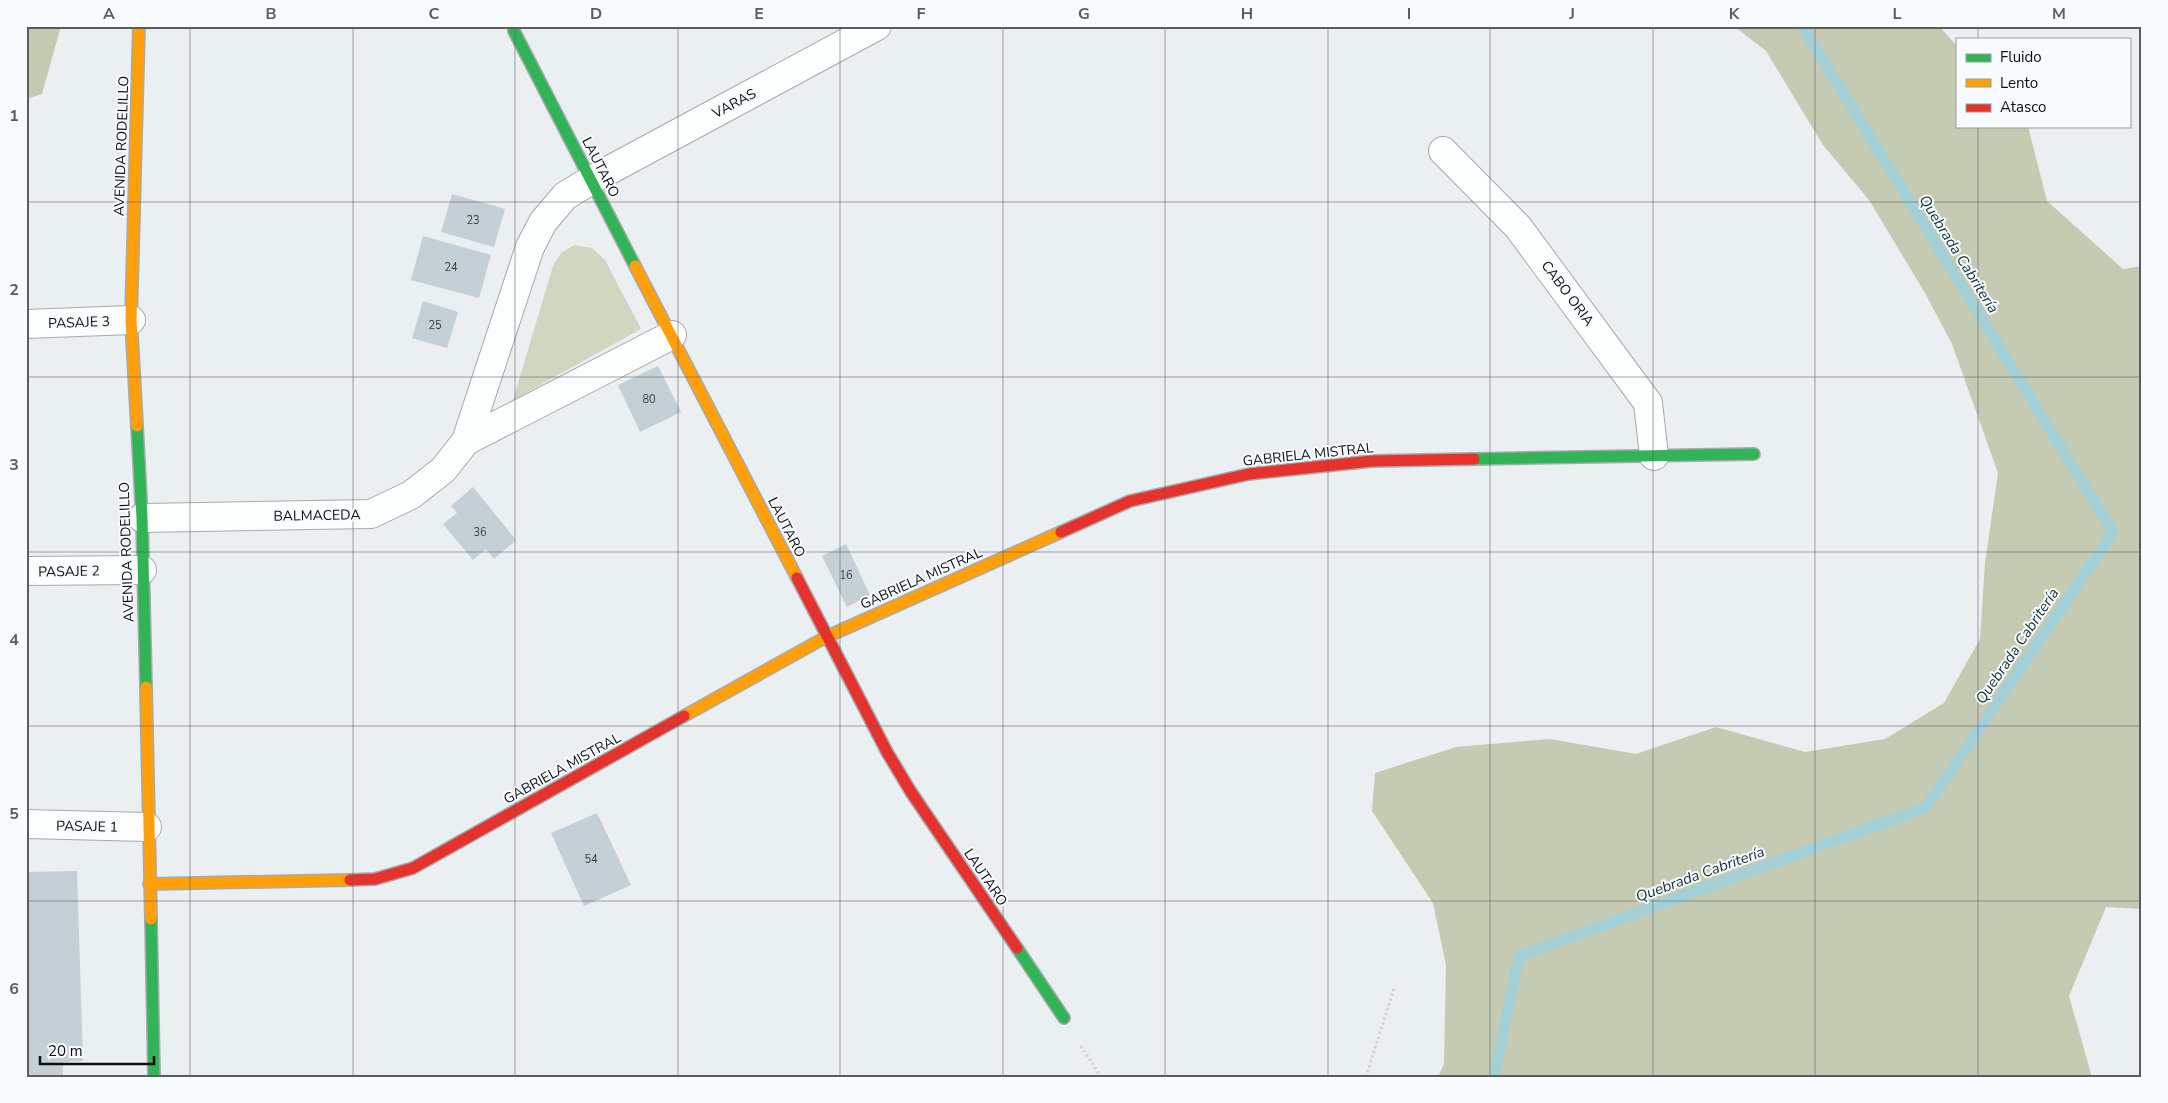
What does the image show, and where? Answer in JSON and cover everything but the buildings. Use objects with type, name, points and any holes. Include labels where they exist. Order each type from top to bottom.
[{"type":"street","name":"AVENIDA RODELILLO","points":[[139,26],[131,320],[142,518],[147,828],[154,1077]]},
{"type":"street","name":"VARAS","points":[[592,180],[877,26]]},
{"type":"street","name":"LAUTARO","points":[[514,31],[887,752],[910,792],[1064,1018]]},
{"type":"street","name":"CABO ORIA","points":[[1443,151],[1518,227],[1648,403],[1654,456]]},
{"type":"street","name":"BALMACEDA","points":[[142,518],[371,514],[411,494],[443,470],[466,441],[530,247],[543,222],[565,196],[592,180]]},
{"type":"street","name":"PASAJE 3","points":[[26,324],[131,320]]},
{"type":"street","name":"BALMACEDA","points":[[466,441],[672,335]]},
{"type":"street","name":"GABRIELA MISTRAL","points":[[149,884],[375,879],[413,868],[826,637],[1130,501],[1249,474],[1372,461],[1754,454]]},
{"type":"street","name":"PASAJE 2","points":[[26,571],[142,570]]},
{"type":"street","name":"PASAJE 1","points":[[26,824],[147,828]]},
{"type":"path","points":[[1366,1077],[1394,988]]},
{"type":"green space","points":[[26,26],[61,26],[42,94],[26,99]]},
{"type":"green space","points":[[1734,26],[1939,26],[1956,45],[1956,128],[2029,128],[2047,201],[2123,269],[2142,266],[2142,909],[2106,907],[2069,996],[2092,1077],[1438,1077],[1444,1064],[1446,965],[1433,903],[1372,811],[1375,773],[1456,747],[1550,739],[1636,754],[1716,727],[1805,752],[1885,739],[1944,703],[1980,639],[1985,563],[1998,473],[1952,344],[1925,293],[1869,200],[1823,145],[1766,51]]},
{"type":"green space","points":[[574,245],[592,248],[605,260],[641,329],[513,400],[553,266],[561,253]]},
{"type":"waterway","name":"Quebrada Cabritería","points":[[1494,1077],[1519,956],[1926,807],[2113,532],[1802,26]]},
{"type":"traffic: fast","points":[[514,31],[635,266]]},
{"type":"traffic: fast","points":[[137,426],[142,518],[146,687]]},
{"type":"traffic: fast","points":[[1474,459],[1754,454]]},
{"type":"traffic: fast","points":[[151,919],[154,1077]]},
{"type":"traffic: fast","points":[[1017,948],[1064,1018]]},
{"type":"traffic: slow","points":[[137,426],[131,320],[139,26]]},
{"type":"traffic: slow","points":[[635,266],[797,578]]},
{"type":"traffic: slow","points":[[684,716],[826,637],[1061,532]]},
{"type":"traffic: slow","points":[[146,687],[151,919]]},
{"type":"traffic: slow","points":[[149,884],[350,880]]},
{"type":"traffic: jam","points":[[1061,532],[1130,501],[1249,474],[1372,461],[1474,459]]},
{"type":"traffic: jam","points":[[797,578],[887,752],[911,792],[1017,948]]},
{"type":"traffic: jam","points":[[350,880],[375,879],[413,868],[684,716]]}]
